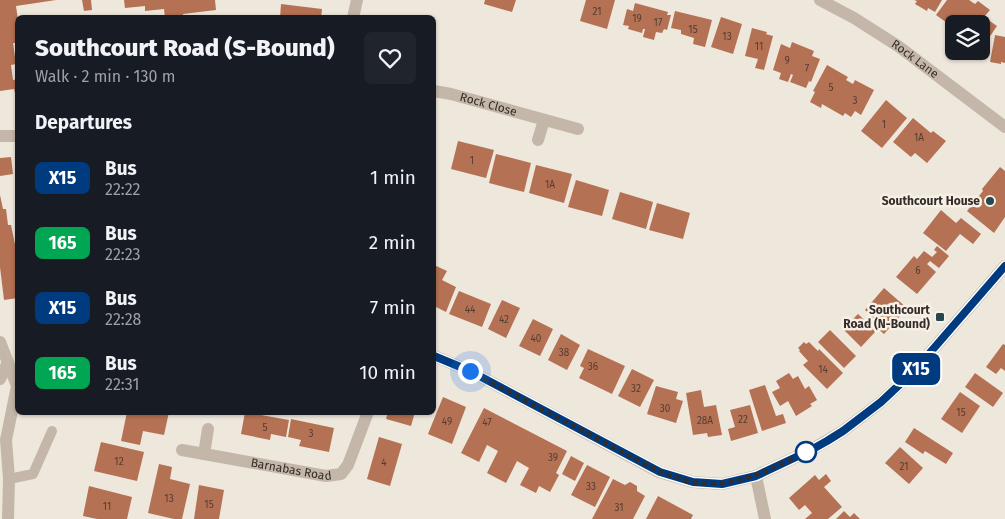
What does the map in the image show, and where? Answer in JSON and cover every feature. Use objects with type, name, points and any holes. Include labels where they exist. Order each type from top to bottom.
[{"type":"street","points":[[354,15],[357,0]]},
{"type":"street","name":"Rock Lane","points":[[820,0],[854,18],[898,46],[1005,127]]},
{"type":"street","name":"Rock Close","points":[[436,91],[578,130]]},
{"type":"street","points":[[538,140],[544,120]]},
{"type":"street","points":[[0,136],[15,136]]},
{"type":"street","points":[[436,357],[478,375],[660,472],[693,482],[722,484],[756,476],[811,450],[843,431],[881,402],[915,370],[1005,266]]},
{"type":"street","points":[[0,342],[15,380]]},
{"type":"street","points":[[0,379],[8,360]]},
{"type":"street","points":[[6,440],[15,396]]},
{"type":"street","name":"Barnabas Road","points":[[182,450],[326,476],[341,474],[348,465],[367,415]]},
{"type":"street","points":[[0,423],[6,440],[9,478],[8,519]]},
{"type":"street","points":[[204,454],[208,429]]},
{"type":"street","points":[[756,476],[765,519]]},
{"type":"lane","points":[[9,478],[33,474],[52,432]]},
{"type":"building","points":[[0,0],[56,0],[16,6],[17,15],[15,15],[15,43],[13,43],[15,64],[11,65],[13,80],[15,80],[15,93],[14,89],[0,91]]},
{"type":"building","points":[[82,0],[91,0],[92,10],[84,11]]},
{"type":"building","points":[[124,0],[215,0],[216,10],[183,15],[165,15],[164,9],[145,11],[145,6],[125,8]]},
{"type":"building","points":[[485,0],[516,0],[512,12],[484,4]]},
{"type":"building","points":[[586,0],[615,0],[607,29],[580,21]]},
{"type":"building","points":[[914,0],[942,0],[935,12],[928,8],[927,11],[915,4],[917,1]]},
{"type":"building","points":[[947,0],[969,0],[975,4],[978,1],[990,10],[986,15],[945,15],[945,22],[936,15]]},
{"type":"building","points":[[635,3],[668,12],[667,15],[671,15],[667,30],[664,29],[662,33],[656,32],[654,40],[643,37],[645,29],[643,29],[642,33],[628,29],[629,26],[623,25],[627,9],[633,11]]},
{"type":"building","points":[[281,4],[322,9],[321,15],[280,15]]},
{"type":"building","points":[[675,11],[712,20],[705,47],[693,44],[694,38],[681,34],[681,30],[671,28]]},
{"type":"building","points":[[721,17],[742,24],[733,54],[711,47]]},
{"type":"building","points":[[990,21],[997,26],[990,36]]},
{"type":"building","points":[[752,28],[767,32],[766,34],[773,36],[764,70],[755,68],[758,59],[745,56]]},
{"type":"building","points":[[995,35],[1005,37],[1005,63],[990,62]]},
{"type":"building","points":[[792,42],[814,51],[812,56],[820,59],[811,82],[809,81],[806,88],[790,82],[793,75],[791,74],[788,82],[779,79],[781,73],[773,70],[781,44],[790,48]]},
{"type":"building","points":[[827,65],[848,77],[846,80],[853,84],[855,80],[874,90],[861,115],[855,111],[851,117],[845,113],[843,116],[822,104],[821,108],[810,102],[815,92],[813,91]]},
{"type":"building","points":[[886,100],[907,118],[882,148],[861,131]]},
{"type":"building","points":[[913,118],[931,133],[933,131],[946,141],[927,163],[915,153],[911,157],[893,142]]},
{"type":"building","points":[[458,141],[494,150],[486,178],[451,169]]},
{"type":"building","points":[[496,154],[531,163],[524,192],[489,183]]},
{"type":"building","points":[[11,157],[13,174],[0,176],[0,158]]},
{"type":"building","points":[[536,165],[572,174],[564,203],[529,193]]},
{"type":"building","name":"Southcourt House","points":[[1000,167],[1005,171],[1005,217],[994,233],[967,211]]},
{"type":"building","points":[[576,180],[609,190],[602,216],[568,207]]},
{"type":"building","points":[[620,192],[653,202],[646,229],[612,219]]},
{"type":"building","points":[[0,195],[3,209],[6,209],[8,225],[11,225],[15,244],[15,298],[4,300],[0,267]]},
{"type":"building","points":[[657,203],[690,213],[683,239],[649,230]]},
{"type":"building","points":[[941,210],[956,223],[961,218],[981,234],[973,244],[960,234],[946,251],[923,233]]},
{"type":"building","points":[[937,246],[949,256],[939,268],[930,261],[927,264],[936,272],[917,294],[896,277],[914,256],[917,259],[924,251],[932,257],[937,252],[934,250]]},
{"type":"building","points":[[436,266],[447,271],[442,280],[456,287],[446,312],[436,307]]},
{"type":"building","points":[[884,288],[907,308],[884,334],[869,321],[873,317],[865,310]]},
{"type":"building","points":[[459,291],[491,304],[482,327],[449,314]]},
{"type":"building","points":[[502,300],[520,308],[506,338],[488,329]]},
{"type":"building","points":[[858,314],[876,331],[861,347],[843,329]]},
{"type":"building","points":[[533,319],[553,329],[540,356],[519,346]]},
{"type":"building","points":[[830,330],[856,356],[844,368],[818,342]]},
{"type":"building","points":[[561,334],[580,345],[567,370],[548,360]]},
{"type":"building","points":[[804,342],[806,344],[809,342],[818,351],[819,349],[843,373],[827,389],[803,365],[808,361],[798,348]]},
{"type":"building","points":[[1003,344],[1005,345],[1005,371],[1001,368],[996,374],[986,367]]},
{"type":"building","points":[[588,349],[625,366],[612,394],[579,378],[584,368],[580,366]]},
{"type":"building","points":[[632,369],[654,380],[640,407],[618,396]]},
{"type":"building","points":[[789,373],[793,379],[798,376],[805,389],[809,386],[817,400],[810,404],[812,406],[796,416],[788,401],[780,406],[772,392],[780,388],[776,381]]},
{"type":"building","points":[[975,373],[1003,393],[993,407],[965,387]]},
{"type":"building","points":[[765,385],[776,416],[783,414],[786,423],[762,431],[749,390]]},
{"type":"building","points":[[656,386],[678,392],[676,399],[683,401],[676,423],[647,414]]},
{"type":"building","points":[[701,390],[704,407],[716,405],[722,435],[708,437],[707,433],[693,435],[686,393]]},
{"type":"building","points":[[960,392],[980,406],[962,433],[941,419]]},
{"type":"building","points":[[443,397],[466,407],[452,444],[428,434]]},
{"type":"building","points":[[750,405],[758,433],[731,441],[728,429],[735,427],[730,410]]},
{"type":"building","points":[[484,408],[567,451],[556,473],[559,475],[550,492],[539,486],[536,493],[520,485],[529,468],[517,461],[506,483],[487,473],[498,451],[487,445],[479,462],[461,453]]},
{"type":"building","points":[[126,415],[168,415],[164,435],[143,431],[140,445],[121,441]]},
{"type":"building","points":[[244,415],[262,415],[289,420],[286,437],[271,434],[270,440],[241,434]]},
{"type":"building","points":[[387,415],[414,415],[411,426],[386,419]]},
{"type":"building","points":[[291,419],[334,428],[329,452],[299,446],[301,440],[288,437]]},
{"type":"building","points":[[914,428],[953,453],[946,464],[925,451],[923,454],[905,442]]},
{"type":"building","points":[[379,437],[402,444],[390,486],[367,479]]},
{"type":"building","points":[[101,442],[144,452],[137,481],[94,471]]},
{"type":"building","points":[[900,447],[923,468],[909,484],[885,463]]},
{"type":"building","points":[[571,456],[584,463],[575,481],[562,474]]},
{"type":"building","points":[[159,464],[172,467],[170,479],[190,484],[182,519],[148,513]]},
{"type":"building","points":[[587,465],[610,477],[595,507],[571,495]]},
{"type":"building","points":[[826,474],[831,481],[824,487],[842,507],[828,519],[805,519],[812,513],[805,505],[799,510],[789,498],[815,475],[819,480]]},
{"type":"building","points":[[613,479],[625,485],[630,482],[637,486],[637,491],[645,496],[633,519],[592,519]]},
{"type":"building","points":[[199,485],[224,490],[219,519],[194,519]]},
{"type":"building","points":[[89,486],[132,497],[127,519],[97,519],[83,516]]},
{"type":"building","points":[[658,496],[693,515],[691,519],[646,519]]},
{"type":"building","points":[[844,511],[850,517],[854,513],[860,519],[836,519]]},
{"type":"bus line","name":"X15","points":[[436,357],[470,371],[660,472],[693,482],[722,484],[756,476],[811,450],[843,431],[881,402],[915,370],[1005,266]]},
{"type":"place","name":"Southcourt House","points":[[990,201]]},
{"type":"place","name":"Southcourt Road (N-Bound)","points":[[940,317]]},
{"type":"route","points":[[470,371],[660,472],[693,482],[722,484],[756,476],[811,450],[806,452]]}]
